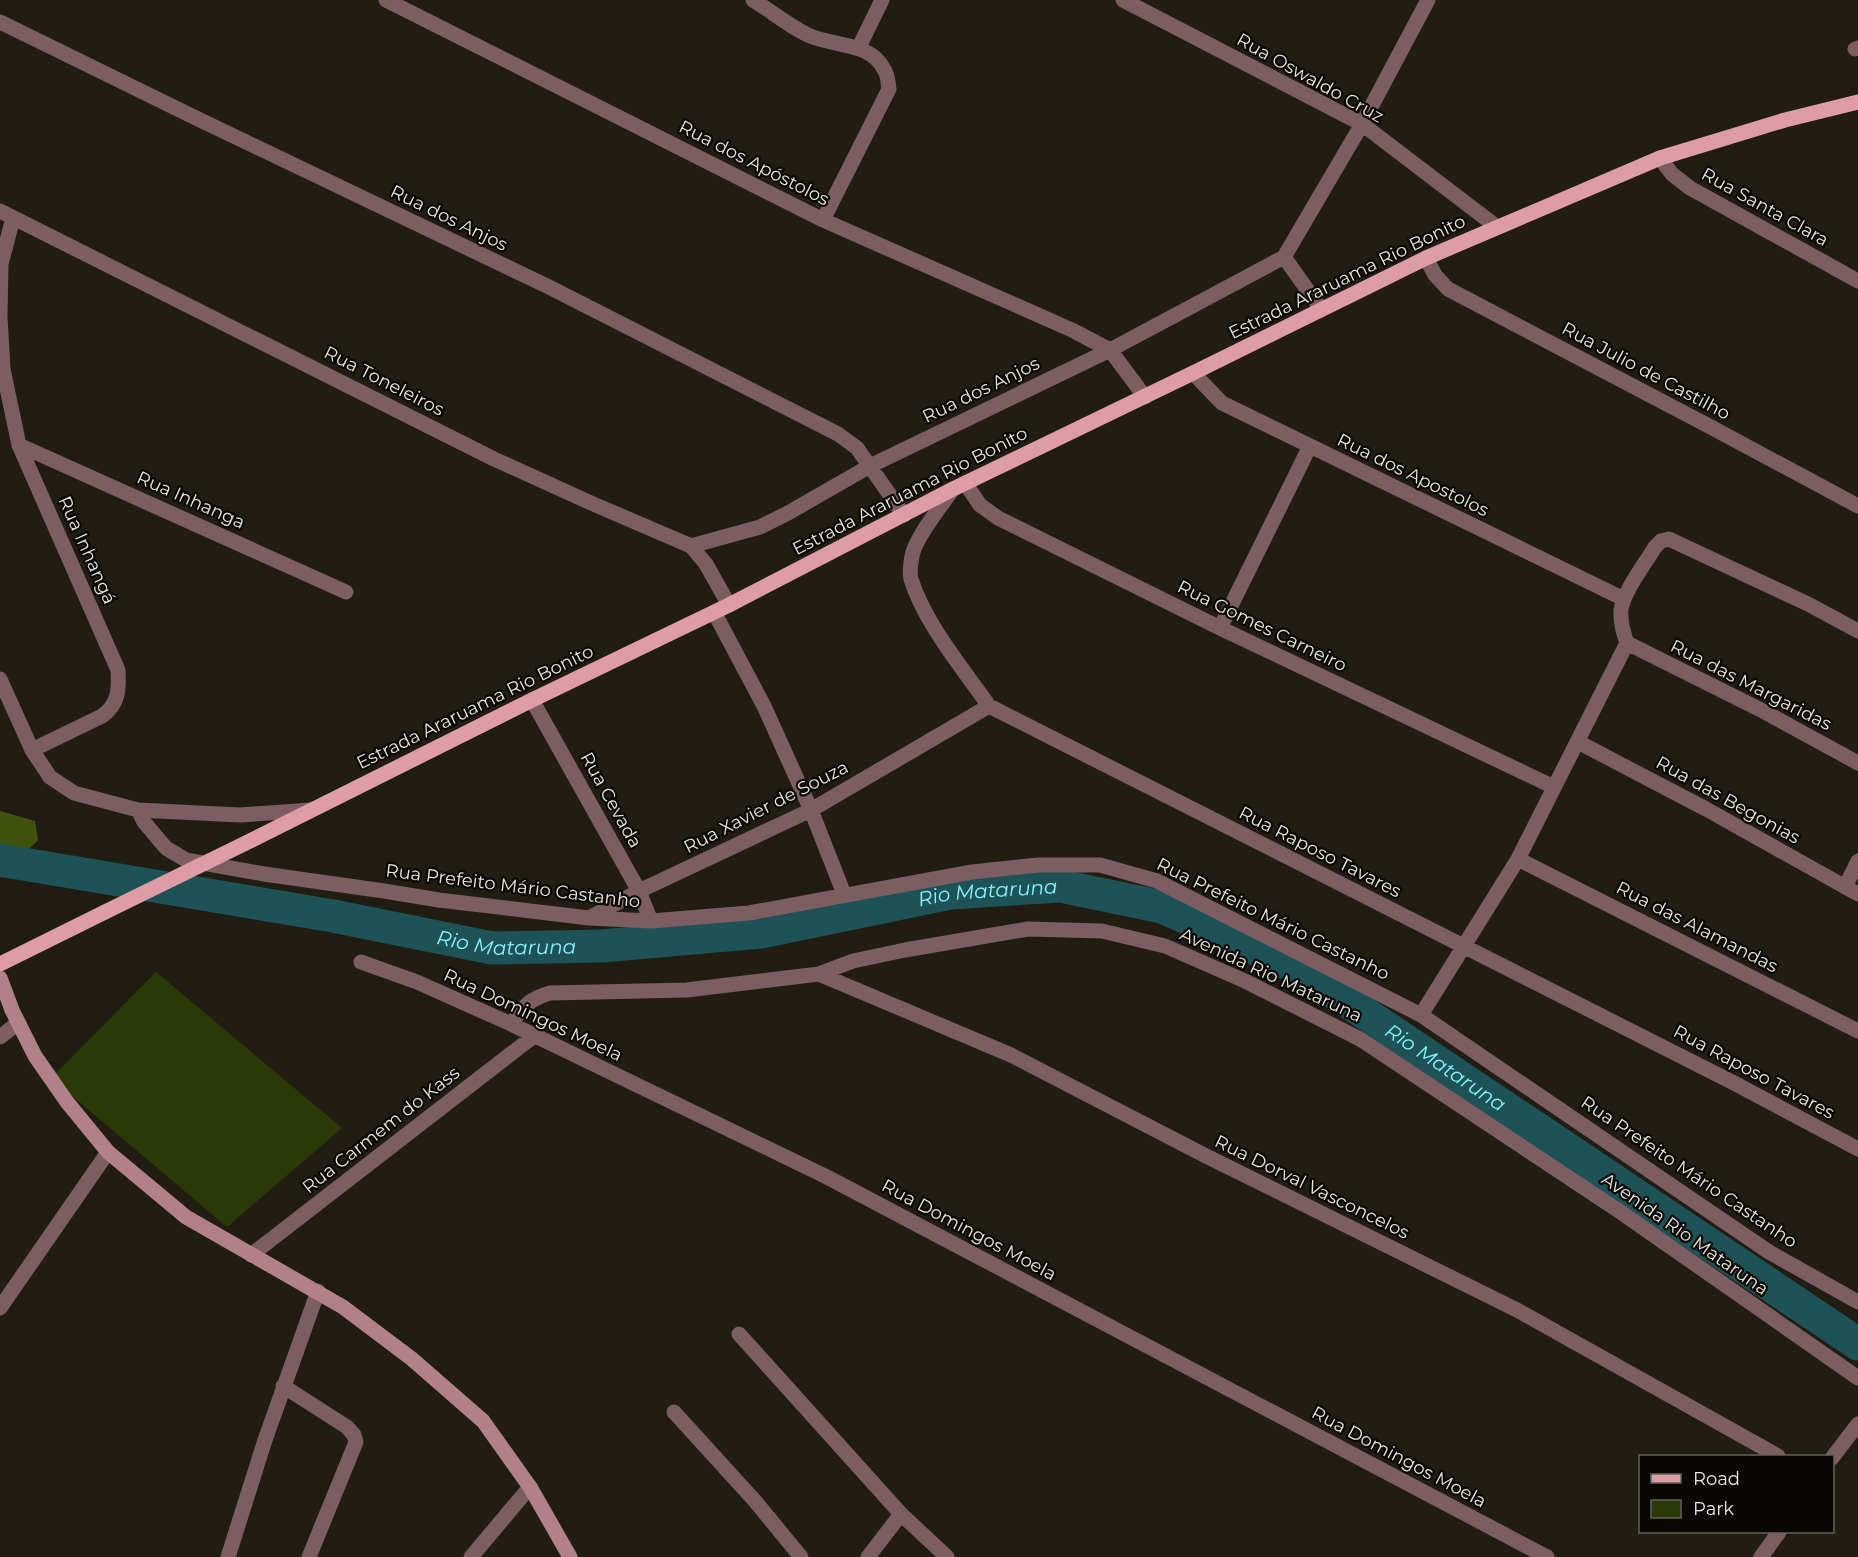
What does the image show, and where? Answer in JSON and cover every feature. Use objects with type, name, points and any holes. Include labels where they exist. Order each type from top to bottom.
[{"type":"main road","name":"Estrada Araruama Rio Bonito","points":[[0,964],[532,700],[729,605],[959,486],[1426,258],[1660,158],[1785,120],[1858,102]]},
{"type":"street","name":"Rua dos Apóstolos","points":[[386,0],[823,220],[1072,330],[1110,350],[1145,397]]},
{"type":"street","points":[[753,0],[807,34],[826,41],[859,47],[877,60],[886,71],[889,89],[823,220]]},
{"type":"street","points":[[859,47],[882,0]]},
{"type":"street","name":"Rua Oswaldo Cruz","points":[[1123,0],[1362,124],[1497,227]]},
{"type":"street","points":[[1110,350],[1284,257],[1362,124],[1428,0]]},
{"type":"street","name":"Rua dos Anjos","points":[[0,22],[549,287],[838,434],[857,448],[904,515]]},
{"type":"street","name":"Rua Santa Clara","points":[[1660,158],[1672,174],[1690,188],[1858,281]]},
{"type":"street","name":"Rua Inhangá","points":[[6,214],[1,264],[0,317],[3,369],[19,445],[118,670],[117,699],[111,710],[32,750]]},
{"type":"street","name":"Rua Toneleiros","points":[[6,214],[494,459],[692,546]]},
{"type":"street","points":[[1284,257],[1321,309]]},
{"type":"street","name":"Rua Julio de Castilho","points":[[1426,258],[1435,275],[1448,289],[1707,424],[1858,506]]},
{"type":"street","name":"Rua dos Anjos","points":[[870,466],[1110,350]]},
{"type":"street","name":"Rua dos Apostolos","points":[[1194,373],[1222,403],[1624,599]]},
{"type":"street","name":"Rua Inhanga","points":[[19,445],[346,592]]},
{"type":"street","points":[[1220,628],[1310,447]]},
{"type":"street","points":[[729,605],[706,564],[692,546],[760,527],[870,466]]},
{"type":"street","name":"Rua Gomes Carneiro","points":[[959,486],[998,519],[1554,787]]},
{"type":"street","name":"Rua Raposo Tavares","points":[[959,486],[926,529],[912,554],[910,577],[924,609],[942,639],[989,706],[1734,1083],[1858,1149]]},
{"type":"street","points":[[1421,1014],[1518,859],[1578,742],[1627,643],[1621,624],[1624,599],[1655,547],[1661,541],[1669,539],[1808,604],[1858,631]]},
{"type":"street","points":[[714,612],[764,706],[811,810],[844,894]]},
{"type":"street","name":"Rua das Margaridas","points":[[1627,643],[1761,710],[1858,763]]},
{"type":"street","points":[[0,679],[32,750],[50,777],[74,793],[138,810],[240,815],[314,809]]},
{"type":"street","name":"Rua Cevada","points":[[532,700],[639,891],[651,921]]},
{"type":"street","name":"Rua Xavier de Souza","points":[[589,918],[639,891],[811,810],[989,706]]},
{"type":"street","name":"Rua das Begonias","points":[[1578,742],[1706,809],[1851,890]]},
{"type":"street","name":"Rua Prefeito Mário Castanho","points":[[138,810],[144,822],[166,848],[186,860],[439,900],[589,918],[651,921],[749,913],[972,872],[1038,865],[1100,865],[1157,880],[1421,1014],[1769,1252],[1858,1302]]},
{"type":"street","name":"Rua das Alamandas","points":[[1518,859],[1858,1031]]},
{"type":"street","points":[[1851,890],[1858,861]]},
{"type":"street","name":"Avenida Rio Mataruna","points":[[512,1024],[525,1005],[535,997],[550,993],[687,990],[819,974],[853,961],[1028,929],[1102,931],[1165,946],[1245,981],[1360,1039],[1622,1213],[1858,1378]]},
{"type":"street","name":"Rua Domingos Moela","points":[[361,962],[417,982],[512,1024],[827,1177],[1547,1557]]},
{"type":"street","name":"Rua Dorval Vasconcelos","points":[[819,974],[1011,1055],[1206,1156],[1506,1305],[1776,1455]]},
{"type":"street","points":[[0,978],[18,1023],[41,1065],[67,1102],[108,1152],[186,1217],[343,1307],[412,1359],[483,1421],[530,1487],[570,1557]]},
{"type":"street","points":[[0,1037],[18,1023]]},
{"type":"street","name":"Rua Carmem do Kass","points":[[251,1255],[534,1036]]},
{"type":"street","points":[[0,1308],[108,1152]]},
{"type":"street","points":[[228,1557],[284,1386],[318,1292]]},
{"type":"street","points":[[738,1334],[901,1514],[947,1557]]},
{"type":"street","points":[[284,1386],[347,1427],[354,1435],[356,1442],[309,1557]]},
{"type":"street","points":[[674,1412],[755,1501],[801,1557]]},
{"type":"street","points":[[1834,1457],[1858,1425]]},
{"type":"street","points":[[471,1557],[530,1487]]},
{"type":"street","points":[[868,1557],[901,1514]]},
{"type":"street","points":[[1761,1557],[1778,1533]]},
{"type":"green space","points":[[0,811],[35,821],[38,840],[0,878]]},
{"type":"green space","points":[[156,972],[342,1128],[227,1227],[51,1078]]},
{"type":"waterway","name":"Rio Mataruna","points":[[0,860],[333,916],[492,948],[602,946],[761,932],[950,893],[1061,886],[1162,907],[1296,967],[1858,1344]]}]
